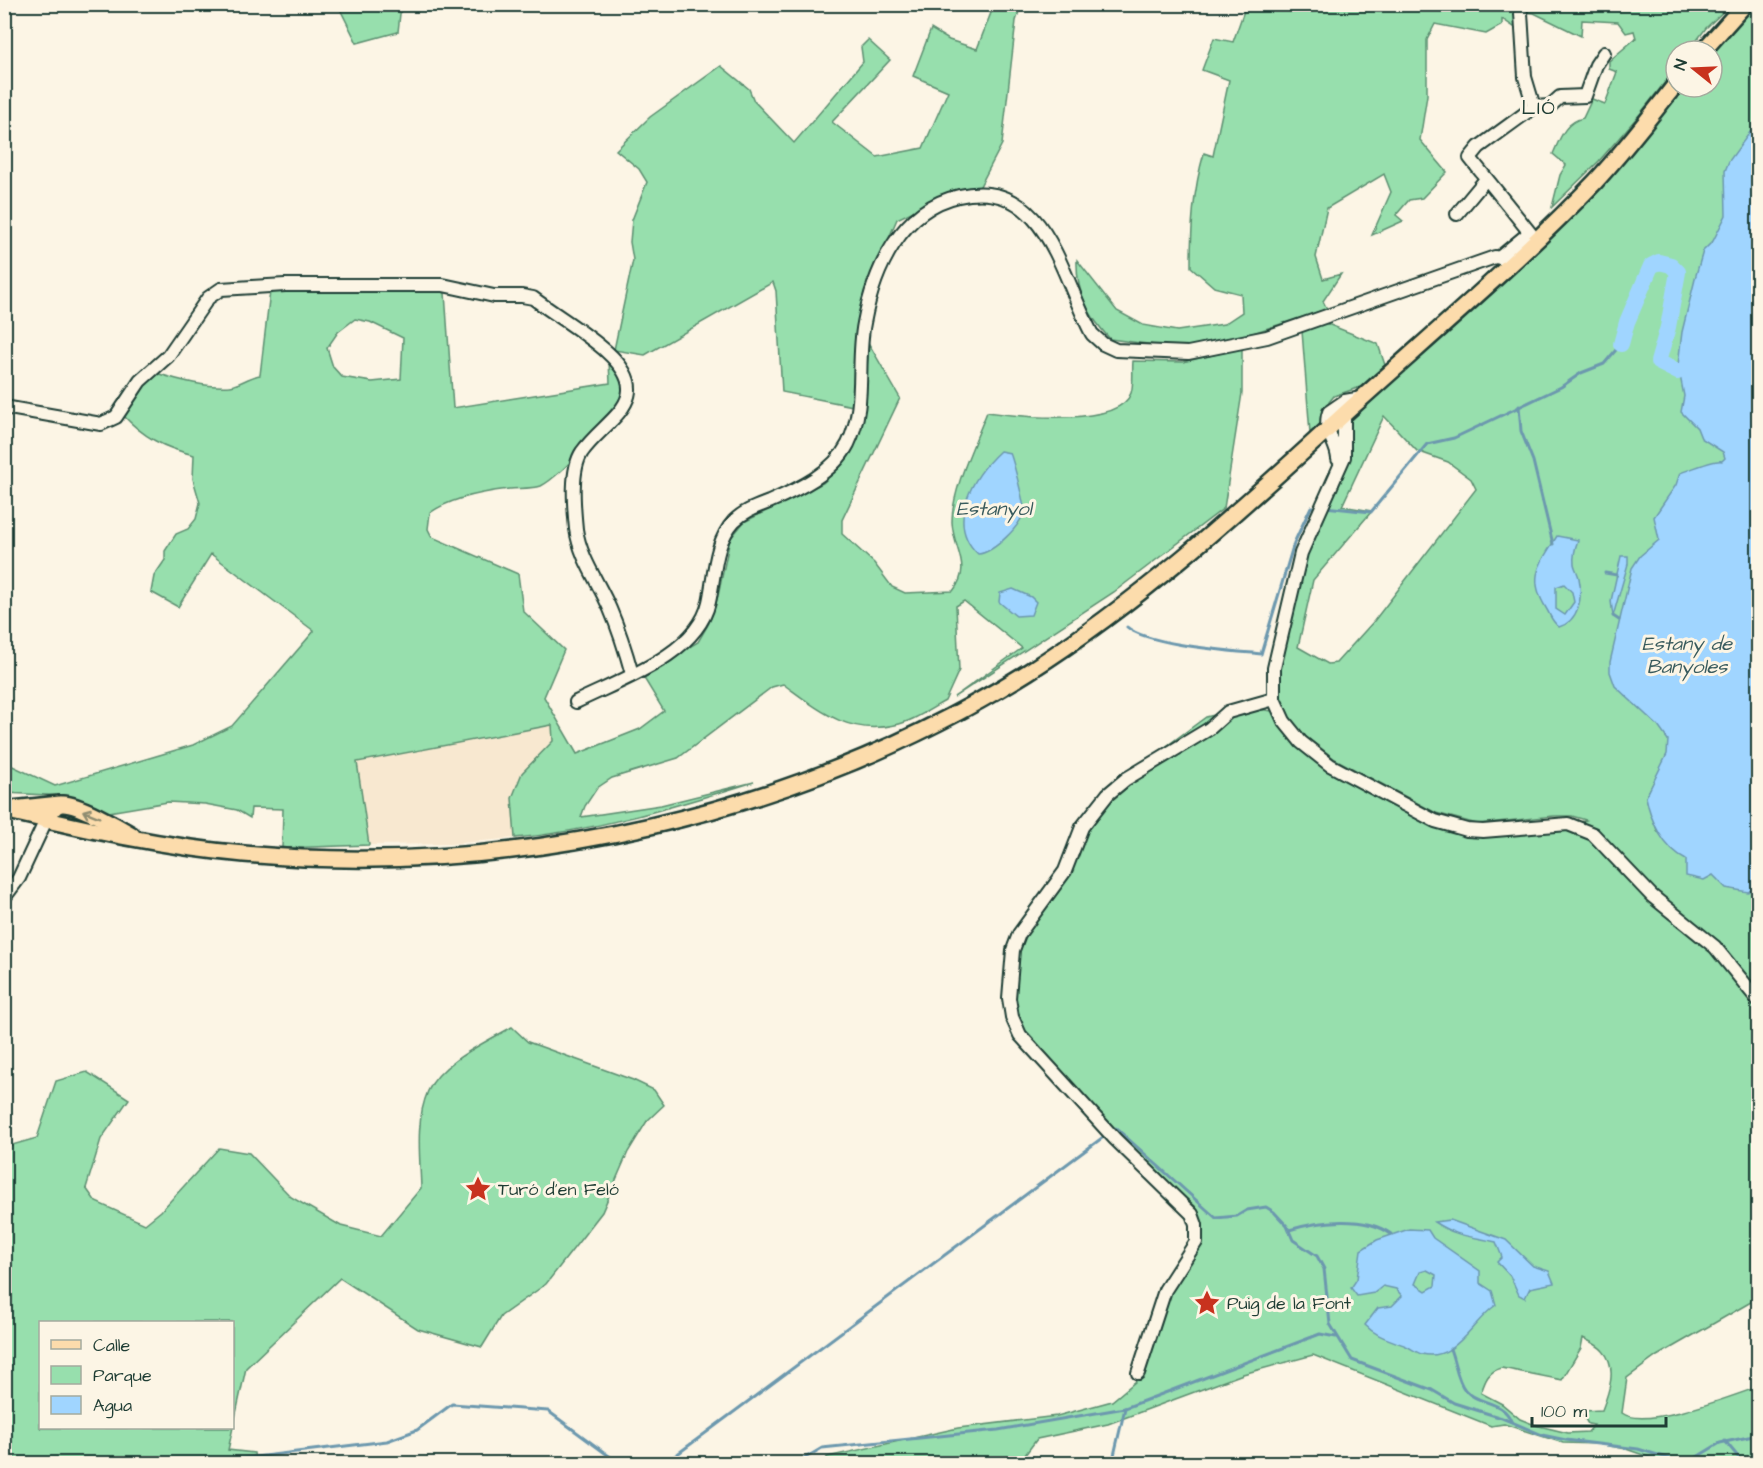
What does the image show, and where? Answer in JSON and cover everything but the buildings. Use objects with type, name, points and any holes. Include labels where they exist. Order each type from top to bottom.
[{"type":"main road","points":[[1714,39],[1745,4]]},
{"type":"main road","points":[[5,810],[140,840],[242,854],[322,860],[457,856],[582,840],[656,825],[771,792],[832,769],[924,729],[1028,672],[1145,589],[1363,398],[1500,262],[1599,178],[1664,99]]},
{"type":"main road","points":[[5,810],[28,805],[60,804],[112,822],[140,840]]},
{"type":"main road","points":[[46,820],[60,804]]},
{"type":"street","points":[[1521,13],[1525,77],[1534,107]]},
{"type":"street","points":[[1532,236],[1470,158],[1479,147],[1534,107],[1550,106],[1560,97],[1585,96],[1596,65],[1604,53]]},
{"type":"street","points":[[1457,214],[1486,179]]},
{"type":"street","points":[[576,702],[632,674],[690,640],[708,605],[718,551],[724,533],[735,519],[749,509],[795,490],[838,460],[857,420],[863,324],[880,273],[889,249],[902,231],[930,206],[957,196],[985,193],[1021,205],[1036,218],[1052,243],[1092,334],[1103,344],[1130,353],[1188,353],[1267,337],[1500,262]]},
{"type":"street","points":[[4,407],[101,424],[111,421],[140,381],[168,356],[208,298],[221,289],[285,285],[443,285],[494,296],[533,298],[607,352],[626,377],[629,390],[627,399],[608,427],[582,452],[578,463],[575,490],[576,530],[582,551],[610,607],[632,674]]},
{"type":"street","points":[[1338,442],[1327,430],[1326,419],[1334,406],[1363,398]]},
{"type":"street","points":[[1344,414],[1338,442],[1338,470],[1295,571],[1274,668],[1274,699],[1284,721],[1330,765],[1435,821],[1467,830],[1483,831],[1568,824],[1593,834],[1652,896],[1715,947],[1758,1000]]},
{"type":"street","points":[[1312,444],[1338,442]]},
{"type":"street","points":[[1138,1373],[1165,1290],[1196,1242],[1196,1225],[1192,1214],[1115,1139],[1020,1035],[1012,1017],[1008,998],[1013,950],[1030,916],[1065,871],[1082,827],[1108,794],[1126,778],[1209,729],[1228,712],[1274,699]]},
{"type":"street","points":[[4,898],[19,878],[46,820]]},
{"type":"shaded area","points":[[553,725],[553,741],[522,773],[512,798],[515,838],[450,844],[369,845],[357,762]]},
{"type":"green space","points":[[338,5],[401,5],[398,32],[357,43]]},
{"type":"green space","points":[[994,5],[1021,5],[1016,21],[1002,144],[979,188],[940,198],[897,219],[883,252],[853,406],[782,392],[776,291],[773,282],[645,355],[614,350],[633,260],[630,242],[632,220],[647,182],[639,169],[616,150],[650,117],[721,66],[749,89],[754,101],[794,143],[863,62],[861,47],[868,40],[890,60],[832,122],[877,157],[923,148],[948,91],[913,76],[931,29],[949,40],[977,49]]},
{"type":"green space","points":[[1246,5],[1730,5],[1698,39],[1664,39],[1664,83],[1599,161],[1552,207],[1560,175],[1566,165],[1553,154],[1558,142],[1567,127],[1583,118],[1592,99],[1605,104],[1617,72],[1609,69],[1609,61],[1636,38],[1634,31],[1626,33],[1618,22],[1582,20],[1581,36],[1534,13],[1517,11],[1517,29],[1502,19],[1502,25],[1486,34],[1435,24],[1427,40],[1427,95],[1420,140],[1447,172],[1422,198],[1409,200],[1396,215],[1403,221],[1372,235],[1391,192],[1384,174],[1327,208],[1316,257],[1323,279],[1341,274],[1323,301],[1327,309],[1228,341],[1178,348],[1110,339],[1095,321],[1085,303],[1079,283],[1077,260],[1117,311],[1143,325],[1177,331],[1224,324],[1242,312],[1241,294],[1214,287],[1191,267],[1193,210],[1197,181],[1204,153],[1213,156],[1229,80],[1202,70],[1214,38],[1233,42]]},
{"type":"green space","points":[[1758,5],[1758,126],[1730,456],[1654,713],[1673,745],[1646,797],[1657,830],[1668,842],[1758,875],[1758,1298],[1657,1356],[1627,1378],[1622,1413],[1633,1417],[1668,1415],[1710,1404],[1758,1387],[1758,1463],[1666,1463],[1626,1449],[1599,1444],[1563,1443],[1504,1424],[1491,1426],[1313,1355],[1243,1374],[1108,1424],[1037,1439],[1019,1463],[826,1464],[827,1457],[958,1428],[1057,1416],[1112,1401],[1136,1381],[1142,1358],[1173,1278],[1198,1233],[1195,1206],[1147,1167],[1023,1033],[1013,988],[1019,940],[1070,856],[1088,819],[1145,762],[1206,717],[1214,715],[1223,721],[1246,711],[1265,710],[1272,711],[1288,736],[1434,824],[1567,827],[1586,820],[1572,816],[1554,816],[1477,824],[1436,813],[1335,759],[1300,732],[1280,703],[1278,668],[1307,553],[1320,520],[1348,420],[1670,99],[1724,99],[1724,39],[1722,39],[1746,12]],"holes":[[[1384,416],[1417,451],[1448,462],[1471,479],[1476,489],[1374,621],[1336,663],[1328,664],[1298,647],[1313,580],[1372,511],[1342,506]],[[1583,1338],[1596,1345],[1608,1357],[1611,1380],[1602,1410],[1583,1411],[1582,1414],[1588,1424],[1594,1425],[1588,1432],[1568,1433],[1535,1425],[1520,1419],[1502,1404],[1481,1393],[1490,1374],[1502,1368],[1562,1380],[1581,1348]]]},
{"type":"green space","points":[[271,283],[430,284],[445,293],[453,408],[610,383],[609,361],[623,381],[622,399],[603,427],[562,470],[541,486],[489,492],[447,503],[430,513],[428,529],[432,537],[518,574],[523,611],[564,650],[544,697],[577,754],[640,729],[664,711],[642,675],[698,642],[709,623],[718,596],[730,539],[744,522],[823,483],[843,464],[863,417],[869,344],[900,398],[842,520],[842,534],[874,563],[892,587],[905,593],[953,591],[959,582],[962,566],[953,532],[953,509],[965,466],[987,412],[1020,416],[1065,417],[1107,411],[1123,404],[1131,393],[1133,361],[1183,362],[1242,348],[1242,393],[1224,508],[1114,592],[954,697],[1022,648],[964,601],[956,606],[959,670],[945,701],[908,721],[895,725],[863,727],[835,718],[783,684],[772,687],[678,758],[612,778],[597,788],[585,806],[581,817],[661,805],[754,782],[606,824],[515,838],[512,798],[522,773],[553,741],[552,725],[357,762],[369,845],[282,848],[283,809],[251,808],[250,818],[237,810],[205,804],[168,802],[109,812],[68,796],[5,793],[4,740],[6,763],[55,786],[193,745],[232,726],[314,631],[211,554],[178,607],[151,592],[154,576],[165,560],[165,551],[176,534],[188,529],[196,519],[200,503],[193,479],[194,455],[173,449],[155,440],[138,429],[122,414],[144,384],[156,373],[211,386],[233,386],[260,375]],"holes":[[[355,319],[370,322],[403,338],[401,379],[372,382],[342,377],[333,367],[327,348],[338,332]]]},
{"type":"green space","points":[[1325,323],[1378,344],[1385,365],[1363,386],[1334,396],[1325,407],[1320,425],[1310,433],[1302,331]]},
{"type":"green space","points":[[512,1027],[528,1042],[633,1080],[654,1090],[664,1105],[647,1121],[628,1152],[602,1212],[546,1284],[501,1316],[482,1347],[418,1329],[340,1278],[246,1368],[234,1423],[234,1321],[39,1321],[39,1429],[233,1429],[228,1450],[254,1453],[255,1463],[5,1463],[5,1147],[37,1138],[56,1081],[87,1072],[129,1099],[101,1139],[86,1188],[96,1202],[145,1224],[161,1211],[219,1148],[249,1153],[291,1197],[341,1226],[381,1236],[421,1188],[420,1126],[428,1091],[443,1071],[477,1046]]},
{"type":"water","name":"Estany de Banyoles","points":[[1758,121],[1758,885],[1748,892],[1726,888],[1713,875],[1704,880],[1686,876],[1686,860],[1671,849],[1659,833],[1646,797],[1667,754],[1668,740],[1658,726],[1615,686],[1610,672],[1610,662],[1632,568],[1640,556],[1659,540],[1654,517],[1676,485],[1680,473],[1708,463],[1722,461],[1725,458],[1723,452],[1701,438],[1697,428],[1681,412],[1684,396],[1678,365],[1682,332],[1703,251],[1713,241],[1726,215],[1725,171],[1729,161]]},
{"type":"water","name":"Estanyol","points":[[1000,451],[1010,453],[1024,509],[1013,530],[999,544],[978,554],[968,542],[963,514],[972,486]]},
{"type":"water","points":[[1557,536],[1578,540],[1574,552],[1574,566],[1580,585],[1580,600],[1575,614],[1566,624],[1559,627],[1551,618],[1537,588],[1541,563]],"holes":[[[1564,584],[1572,592],[1574,602],[1565,615],[1556,609],[1556,587]]]},
{"type":"water","points":[[1621,556],[1628,556],[1628,564],[1613,616],[1611,601]]},
{"type":"water","points":[[1013,589],[1031,597],[1036,602],[1031,615],[1016,616],[999,602],[1000,593]]},
{"type":"water","points":[[1450,1220],[1506,1240],[1533,1266],[1549,1271],[1554,1283],[1530,1288],[1525,1298],[1519,1295],[1510,1276],[1497,1262],[1502,1257],[1496,1242],[1457,1233],[1434,1222]]},
{"type":"water","points":[[1409,1229],[1428,1230],[1433,1238],[1480,1271],[1480,1283],[1492,1291],[1496,1305],[1454,1346],[1434,1355],[1420,1353],[1379,1336],[1365,1325],[1378,1308],[1392,1306],[1402,1296],[1396,1289],[1383,1286],[1374,1293],[1357,1296],[1351,1288],[1357,1279],[1361,1250],[1377,1240]],"holes":[[[1427,1270],[1436,1275],[1435,1286],[1426,1291],[1415,1284],[1420,1272]]]},
{"type":"waterway","points":[[1621,344],[1627,322],[1651,266],[1659,262],[1671,265],[1678,272],[1668,327],[1658,362],[1678,372]]},
{"type":"waterway","points":[[1325,507],[1371,512],[1427,444],[1454,438],[1561,387],[1581,373],[1604,364],[1621,344]]},
{"type":"waterway","points":[[1519,406],[1521,431],[1533,461],[1553,544]]},
{"type":"waterway","points":[[1127,627],[1137,633],[1171,643],[1261,654],[1294,543],[1311,507],[1318,507]]},
{"type":"waterway","points":[[1605,573],[1617,575]]},
{"type":"waterway","points":[[1613,616],[1619,620]]},
{"type":"waterway","points":[[1111,1131],[1116,1128],[1216,1218],[1237,1216],[1247,1210],[1266,1207],[1274,1212],[1287,1226],[1293,1240],[1317,1256],[1324,1269],[1330,1324],[1352,1360],[1432,1390],[1454,1403],[1502,1418],[1542,1435],[1566,1440],[1638,1449],[1671,1459],[1692,1460],[1720,1443],[1758,1435]]},
{"type":"waterway","points":[[664,1464],[1106,1135]]},
{"type":"waterway","points":[[1289,1230],[1327,1222],[1355,1222],[1368,1224],[1391,1234]]},
{"type":"waterway","points":[[1112,1464],[1125,1408],[1320,1334],[1336,1337]]},
{"type":"waterway","points":[[1450,1349],[1465,1390],[1470,1395],[1502,1409],[1511,1421]]},
{"type":"waterway","points":[[238,1459],[387,1441],[417,1430],[452,1404],[548,1411],[620,1464]]},
{"type":"waterway","points":[[795,1464],[822,1448],[998,1430],[1125,1408]]},
{"type":"waterway","points":[[1725,1441],[1744,1464]]},
{"type":"place","name":"Turó d'en Feló","points":[[478,1189]]},
{"type":"place","name":"Puig de la Font","points":[[1207,1303]]},
{"type":"district","name":"LIÓ","points":[[1539,107]]}]
